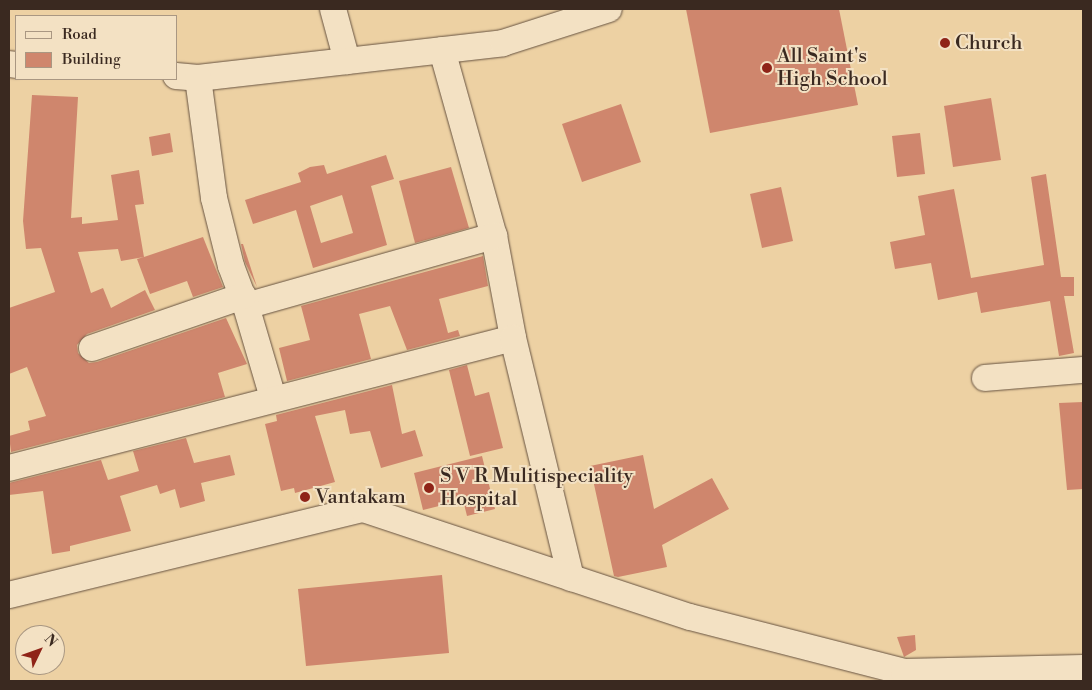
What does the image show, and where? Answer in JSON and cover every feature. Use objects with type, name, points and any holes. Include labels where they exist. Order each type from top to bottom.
[{"type":"street","points":[[333,9],[348,60]]},
{"type":"street","points":[[273,398],[214,198],[187,77],[503,43],[609,9]]},
{"type":"street","points":[[442,50],[494,236],[513,338],[571,578]]},
{"type":"street","points":[[92,348],[244,301],[494,236]]},
{"type":"street","points":[[9,468],[273,398],[513,338]]},
{"type":"street","points":[[985,378],[1083,370]]},
{"type":"street","points":[[9,595],[363,509],[690,617],[904,672],[1083,668]]},
{"type":"building","points":[[686,9],[839,9],[858,105],[710,133]]},
{"type":"building","points":[[32,95],[78,97],[71,218],[82,217],[82,224],[118,220],[111,175],[139,170],[144,204],[135,205],[144,257],[121,261],[118,249],[78,252],[91,293],[103,288],[111,308],[145,290],[155,310],[87,334],[77,345],[78,353],[89,363],[97,362],[226,318],[247,364],[218,373],[225,397],[11,452],[9,436],[30,430],[28,421],[46,416],[27,367],[9,374],[9,308],[55,292],[41,248],[26,249],[23,221]]},
{"type":"building","points":[[991,98],[1001,160],[953,167],[944,106]]},
{"type":"building","points":[[621,104],[641,162],[582,182],[562,124]]},
{"type":"building","points":[[170,133],[173,152],[152,156],[149,137]]},
{"type":"building","points":[[920,133],[925,174],[897,177],[892,136]]},
{"type":"building","points":[[386,155],[394,179],[371,186],[387,245],[313,268],[296,210],[253,224],[245,200],[301,182],[298,173],[310,167],[324,165],[327,174]],"holes":[[[342,195],[353,233],[321,243],[310,206]]]},
{"type":"building","points":[[451,167],[469,228],[415,243],[399,181]]},
{"type":"building","points":[[1046,174],[1061,277],[1074,277],[1074,296],[1064,296],[1074,353],[1059,356],[1050,301],[981,313],[977,292],[938,300],[931,263],[895,269],[890,242],[925,235],[918,196],[954,189],[971,278],[1044,265],[1031,177]]},
{"type":"building","points":[[781,187],[793,241],[762,248],[750,194]]},
{"type":"building","points":[[203,237],[223,287],[193,297],[187,281],[150,294],[137,259]]},
{"type":"building","points":[[241,244],[243,244],[257,287],[245,262]]},
{"type":"building","points":[[483,256],[488,286],[439,299],[448,333],[458,330],[460,336],[407,350],[390,306],[359,314],[371,359],[287,381],[279,348],[310,340],[301,306]]},
{"type":"building","points":[[467,365],[475,396],[489,392],[503,448],[470,456],[449,370]]},
{"type":"building","points":[[392,385],[402,434],[415,430],[423,456],[381,468],[370,431],[350,434],[345,410],[315,416],[335,482],[295,493],[294,488],[281,491],[265,424],[277,421],[276,415]]},
{"type":"building","points":[[1083,402],[1083,489],[1067,490],[1059,403]]},
{"type":"building","points":[[186,438],[194,463],[230,455],[235,475],[201,483],[205,501],[180,508],[175,489],[160,494],[157,485],[120,496],[131,531],[70,546],[70,551],[52,554],[43,491],[9,495],[9,483],[101,460],[108,480],[139,471],[133,451]]},
{"type":"building","points":[[643,455],[654,509],[712,478],[729,509],[662,545],[667,567],[618,577],[614,576],[590,466]]},
{"type":"building","points":[[482,456],[495,509],[467,516],[463,500],[423,510],[414,473]]},
{"type":"building","points":[[442,575],[449,653],[306,666],[298,589]]},
{"type":"building","points":[[915,635],[916,650],[904,657],[897,637]]},
{"type":"place","name":"Church","points":[[945,43]]},
{"type":"place","name":"All Saint's High School","points":[[767,68]]},
{"type":"place","name":"S V R Mulitispeciality Hospital","points":[[429,488]]},
{"type":"place","name":"Vantakam","points":[[305,497]]}]
